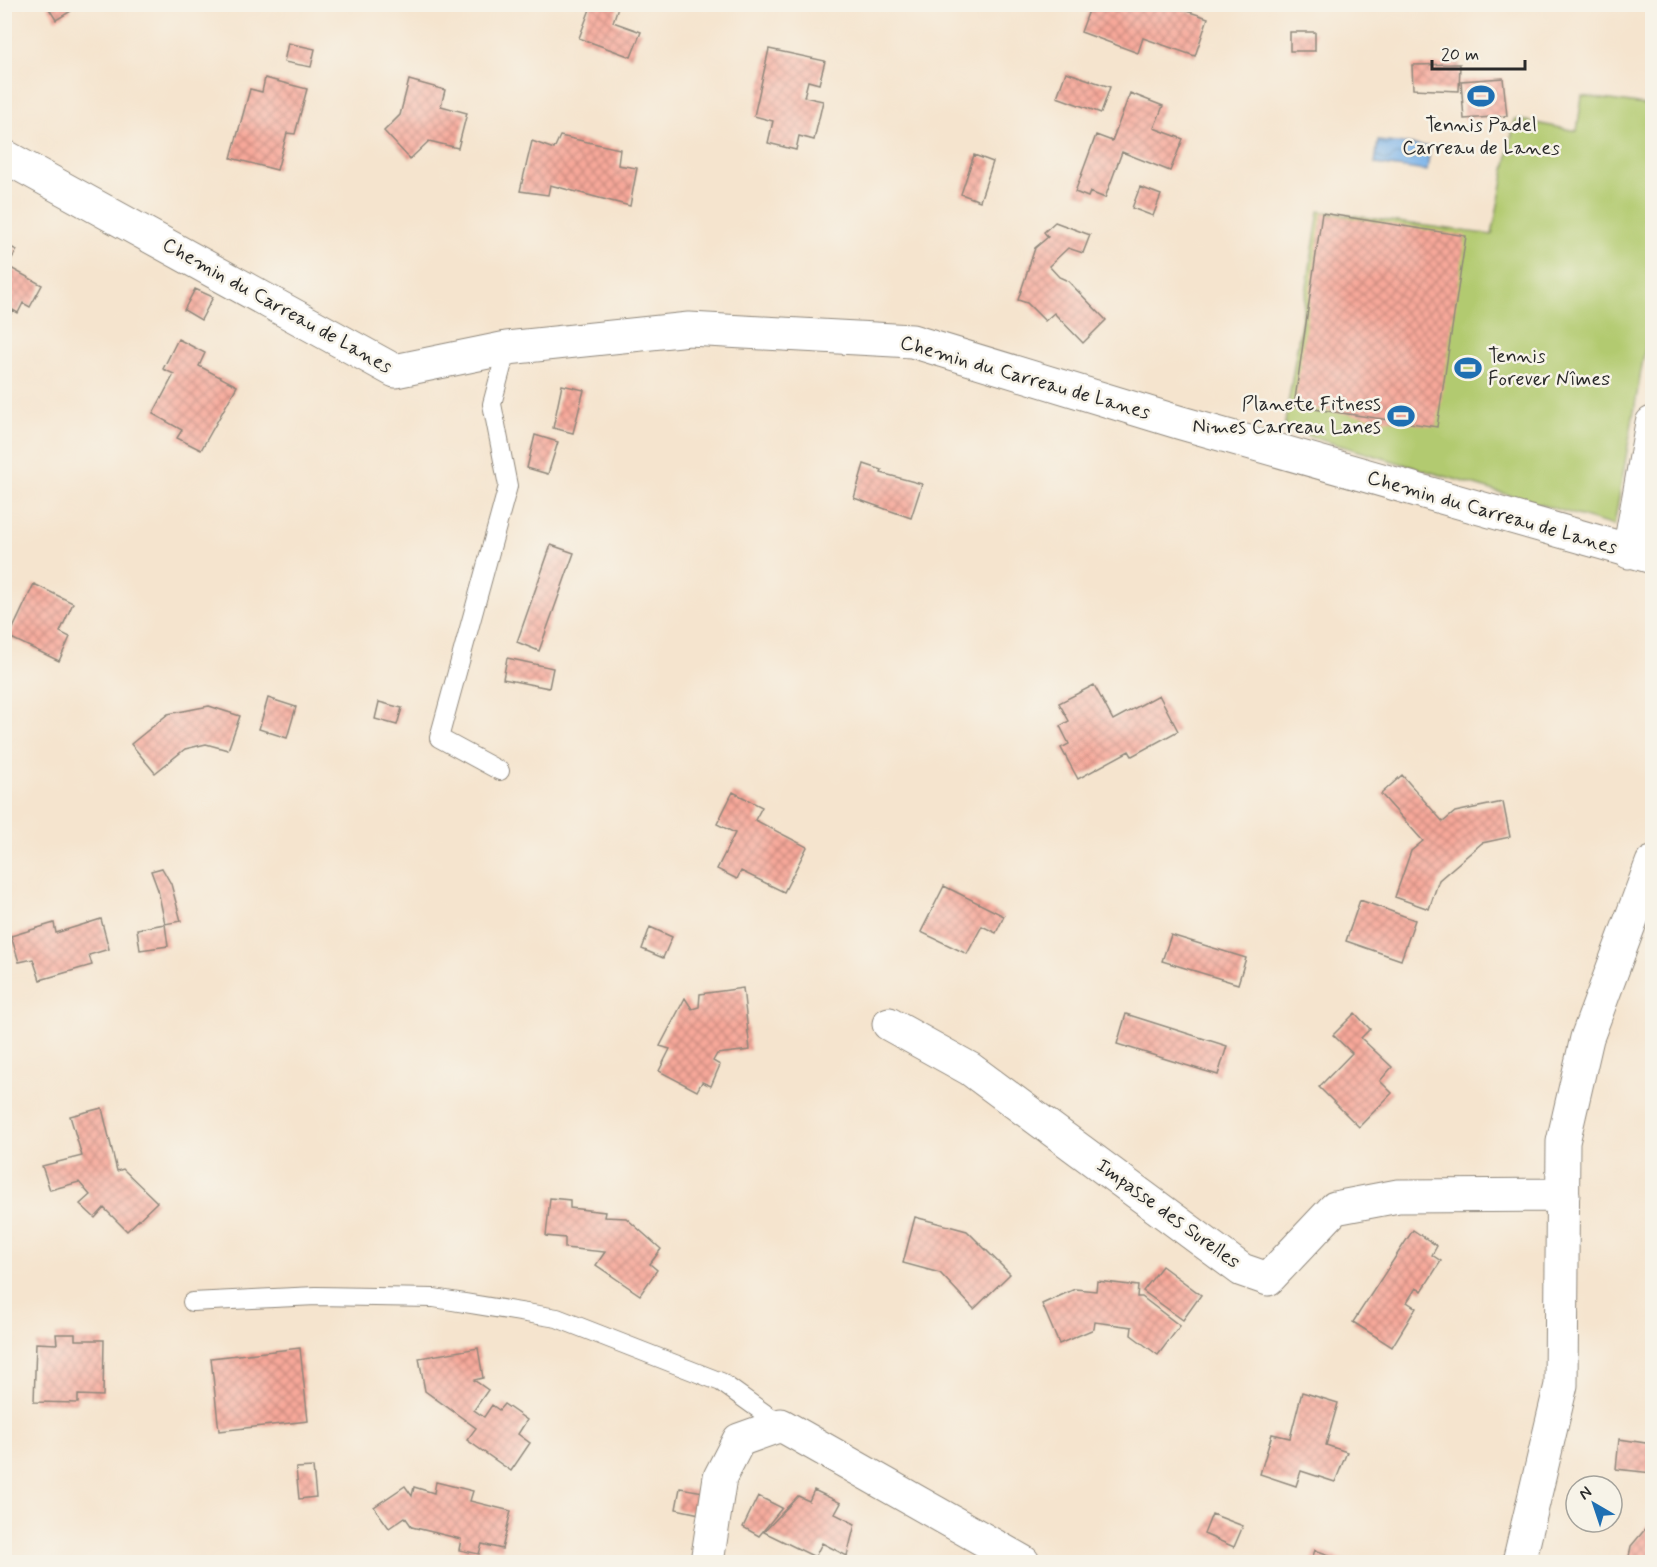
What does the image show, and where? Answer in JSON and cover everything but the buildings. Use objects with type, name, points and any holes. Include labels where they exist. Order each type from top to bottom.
[{"type":"street","name":"Chemin du Carreau de Lanes","points":[[4,156],[395,371],[507,348],[689,329],[912,341],[1178,422],[1641,555]]},
{"type":"street","points":[[1641,555],[1653,423]]},
{"type":"street","points":[[1519,1563],[1561,1386],[1563,1142],[1587,1038],[1653,863]]},
{"type":"street","name":"Impasse des Surelles","points":[[889,1024],[970,1069],[1242,1270],[1268,1279],[1335,1208],[1398,1196],[1563,1195]]},
{"type":"street","points":[[707,1563],[720,1477],[738,1440],[781,1425],[1023,1563]]},
{"type":"lane","points":[[500,771],[439,738],[508,486],[492,404],[507,348]]},
{"type":"lane","points":[[192,1302],[316,1296],[434,1298],[557,1318],[721,1383],[781,1425]]},
{"type":"green space","name":"Tennis Forever Nîmes","points":[[1582,96],[1652,106],[1652,308],[1614,526],[1284,429],[1319,211],[1492,235],[1515,119],[1577,131]]},
{"type":"water","points":[[1378,141],[1430,147],[1427,171],[1375,164]]},
{"type":"place","name":"Tennis Padel Carreau de Lanes","points":[[1481,96]]},
{"type":"place","name":"Tennis Forever Nîmes","points":[[1468,368]]},
{"type":"place","name":"Planete Fitness Nimes Carreau Lanes","points":[[1401,416]]}]
